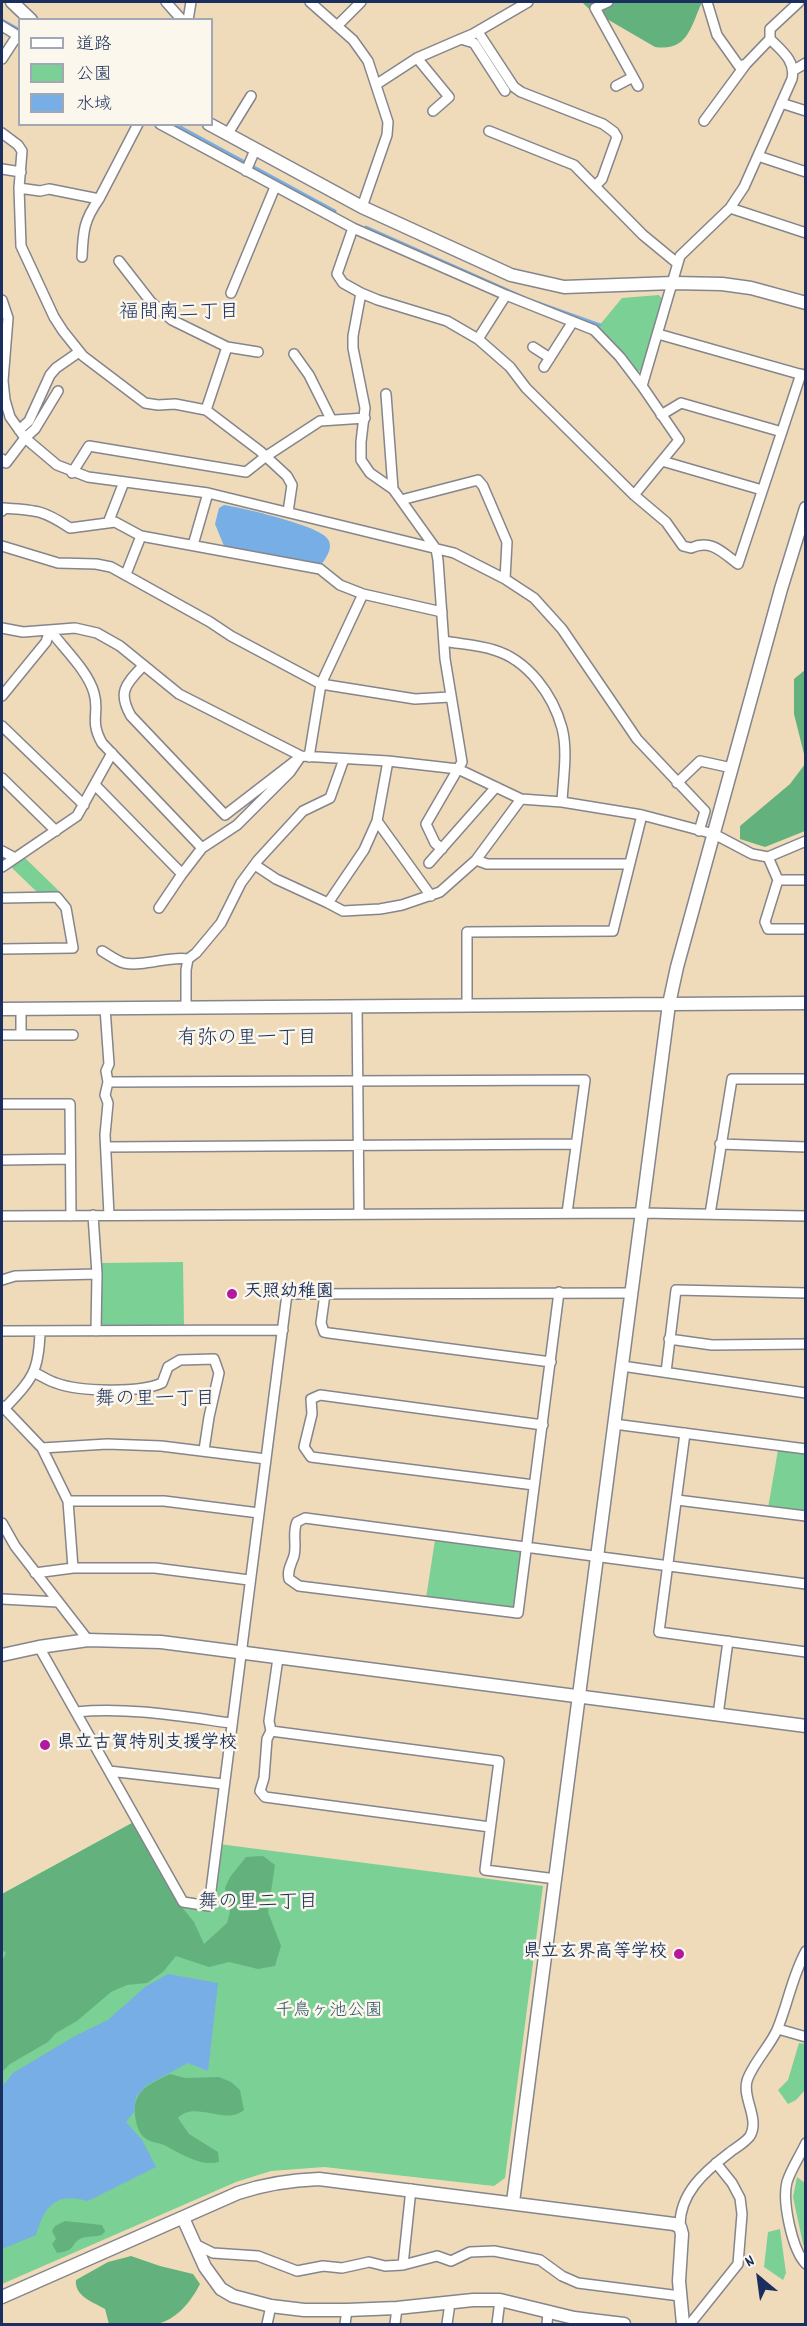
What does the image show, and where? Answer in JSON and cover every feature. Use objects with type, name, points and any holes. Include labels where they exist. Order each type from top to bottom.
[{"type":"street","points":[[12,2],[29,18]]},
{"type":"street","points":[[166,2],[180,18]]},
{"type":"street","points":[[188,18],[191,2]]},
{"type":"street","points":[[310,2],[353,40],[368,61],[388,122],[387,135],[362,207]]},
{"type":"street","points":[[337,26],[361,2]]},
{"type":"street","points":[[377,84],[417,58],[477,32],[528,2]]},
{"type":"street","points":[[605,2],[595,8],[635,81],[616,86]]},
{"type":"street","points":[[707,2],[717,35],[739,66],[746,64]]},
{"type":"street","points":[[794,70],[788,58],[770,39],[770,29],[799,2]]},
{"type":"street","points":[[2,26],[18,37],[2,59]]},
{"type":"street","points":[[477,32],[514,87],[521,92],[603,124],[614,132],[617,137],[602,179],[596,185]]},
{"type":"street","points":[[461,39],[474,43],[505,91]]},
{"type":"street","points":[[704,121],[746,64],[770,39]]},
{"type":"street","points":[[417,58],[449,97],[433,111]]},
{"type":"street","points":[[642,386],[677,263],[687,248],[730,208],[744,187],[794,70],[806,63]]},
{"type":"street","points":[[227,135],[251,96]]},
{"type":"street","points":[[781,103],[806,111]]},
{"type":"street","points":[[82,257],[83,229],[87,216],[99,199],[137,126]]},
{"type":"street","points":[[164,126],[353,228],[506,296],[594,330],[620,357],[679,440],[634,495]]},
{"type":"street","points":[[212,126],[254,154],[362,207],[511,275],[564,287],[582,288],[673,283],[722,284],[751,288],[806,303]]},
{"type":"street","points":[[489,131],[574,165],[643,235],[677,263]]},
{"type":"street","points":[[2,133],[22,151],[19,233],[24,257],[54,317],[79,352],[145,403],[175,404],[206,410],[287,476],[292,485],[288,512]]},
{"type":"street","points":[[246,171],[254,154]]},
{"type":"street","points":[[758,156],[806,172]]},
{"type":"street","points":[[2,170],[21,172]]},
{"type":"street","points":[[231,293],[275,187]]},
{"type":"street","points":[[19,188],[40,191],[49,189],[99,199]]},
{"type":"street","points":[[730,208],[806,233]]},
{"type":"street","points":[[353,228],[337,274],[343,283],[388,304],[447,321],[478,339],[510,367],[526,388],[634,495],[666,522],[683,546],[691,548],[699,544],[715,546],[738,564],[803,375],[658,333]]},
{"type":"street","points":[[119,261],[143,294],[172,320],[227,346],[258,352]]},
{"type":"street","points":[[361,293],[353,336],[353,348],[362,382],[365,417],[360,442],[361,460],[370,474],[393,489],[435,549],[450,697],[462,762],[426,824],[435,843],[442,849]]},
{"type":"street","points":[[478,339],[506,296]]},
{"type":"street","points":[[2,300],[8,318],[3,401],[10,417],[22,434],[57,465],[72,473],[208,493],[454,553],[505,579],[534,598],[562,629],[637,739],[705,812],[699,831]]},
{"type":"street","points":[[533,347],[547,363],[572,323]]},
{"type":"street","points":[[206,410],[227,346]]},
{"type":"street","points":[[2,459],[6,463],[50,375],[79,352]]},
{"type":"street","points":[[294,354],[309,375],[331,419]]},
{"type":"street","points":[[22,434],[35,429],[58,391]]},
{"type":"street","points":[[386,394],[393,489]]},
{"type":"street","points":[[661,415],[681,403],[782,432]]},
{"type":"street","points":[[72,473],[89,446],[246,472],[320,421],[365,417]]},
{"type":"street","points":[[662,461],[762,490]]},
{"type":"street","points":[[401,500],[478,480],[483,486],[507,542],[505,579]]},
{"type":"street","points":[[108,523],[124,482]]},
{"type":"street","points":[[193,544],[208,493]]},
{"type":"street","points":[[2,511],[4,508],[48,513],[70,528],[115,522],[141,536],[320,569],[340,585],[363,594],[442,612]]},
{"type":"street","points":[[513,2202],[669,1004],[677,967],[806,508]]},
{"type":"street","points":[[126,574],[141,536]]},
{"type":"street","points":[[2,546],[58,563],[96,564],[111,567],[231,636],[321,684],[415,699],[450,697]]},
{"type":"street","points":[[159,908],[202,848],[237,825],[305,757],[321,684],[363,594]]},
{"type":"street","points":[[2,628],[23,632],[75,628],[97,633],[120,646],[179,694],[305,757],[388,761],[458,769],[521,799],[562,802],[642,815],[714,834],[752,854],[768,857],[806,841]]},
{"type":"street","points":[[2,696],[46,642],[50,630]]},
{"type":"street","points":[[50,630],[92,686],[95,695],[94,729],[102,743],[202,848]]},
{"type":"street","points":[[444,641],[495,650],[525,668],[545,690],[562,728],[564,743],[562,802]]},
{"type":"street","points":[[143,666],[127,683],[124,691],[124,704],[131,716],[225,815],[305,757]]},
{"type":"street","points":[[2,679],[11,684]]},
{"type":"street","points":[[2,726],[84,805]]},
{"type":"street","points":[[2,867],[77,816],[112,753]]},
{"type":"street","points":[[102,951],[124,963],[188,959],[196,953],[221,923],[241,883],[255,866],[303,811],[330,798],[344,759]]},
{"type":"street","points":[[328,903],[364,850],[376,821],[388,761]]},
{"type":"street","points":[[677,783],[700,761],[732,768]]},
{"type":"street","points":[[2,778],[56,831]]},
{"type":"street","points":[[95,785],[182,874]]},
{"type":"street","points":[[429,863],[496,787]]},
{"type":"street","points":[[255,866],[276,879],[343,911],[380,909],[432,897],[476,860],[521,799]]},
{"type":"street","points":[[467,1006],[467,932],[613,931],[642,815]]},
{"type":"street","points":[[376,821],[432,897]]},
{"type":"street","points":[[2,851],[15,858]]},
{"type":"street","points":[[768,857],[778,880],[765,922],[768,929],[806,929]]},
{"type":"street","points":[[476,860],[487,864],[629,864]]},
{"type":"street","points":[[778,880],[806,880]]},
{"type":"street","points":[[2,898],[57,897],[66,908],[73,948],[2,949]]},
{"type":"street","points":[[186,1007],[188,959]]},
{"type":"street","points":[[2,1009],[806,1003]]},
{"type":"street","points":[[357,1006],[359,1214]]},
{"type":"street","points":[[21,1008],[21,1035]]},
{"type":"street","points":[[105,1008],[109,1064],[106,1071],[108,1082],[105,1095],[108,1103],[106,1147],[109,1215]]},
{"type":"street","points":[[2,1035],[73,1035]]},
{"type":"street","points":[[710,1215],[732,1079],[806,1079]]},
{"type":"street","points":[[108,1082],[585,1080],[567,1213]]},
{"type":"street","points":[[2,1104],[70,1104],[71,1216]]},
{"type":"street","points":[[106,1147],[576,1144]]},
{"type":"street","points":[[720,1144],[806,1147]]},
{"type":"street","points":[[2,1160],[70,1160]]},
{"type":"street","points":[[2,1216],[642,1213],[806,1216]]},
{"type":"street","points":[[93,1215],[97,1274],[96,1331]]},
{"type":"street","points":[[2,1281],[15,1276],[97,1274]]},
{"type":"street","points":[[666,1372],[676,1290],[806,1293]]},
{"type":"street","points":[[559,1292],[543,1425],[534,1485],[527,1548],[518,1613],[299,1586],[289,1580],[288,1574],[294,1556],[294,1527],[297,1522],[305,1518],[527,1548],[806,1584]]},
{"type":"street","points":[[326,1293],[321,1323],[324,1332],[551,1362]]},
{"type":"street","points":[[39,1647],[183,1902],[209,1906],[287,1294],[631,1293]]},
{"type":"street","points":[[2,1331],[283,1330]]},
{"type":"street","points":[[40,1331],[40,1353],[35,1373],[3,1408],[42,1448],[68,1501],[73,1568]]},
{"type":"street","points":[[669,1339],[712,1345],[806,1344]]},
{"type":"street","points":[[35,1373],[56,1383],[81,1389],[143,1389],[162,1383],[168,1367],[180,1360],[214,1359],[219,1373],[208,1417],[204,1450]]},
{"type":"street","points":[[622,1366],[806,1393]]},
{"type":"street","points":[[534,1485],[310,1457],[304,1447],[312,1414],[311,1399],[320,1395],[543,1425]]},
{"type":"street","points":[[614,1424],[806,1449]]},
{"type":"street","points":[[685,1434],[659,1632],[806,1652]]},
{"type":"street","points":[[42,1448],[108,1444],[204,1450],[266,1459]]},
{"type":"street","points":[[677,1500],[806,1516]]},
{"type":"street","points":[[68,1501],[164,1501],[259,1513]]},
{"type":"street","points":[[2,1522],[15,1546],[88,1640]]},
{"type":"street","points":[[35,1573],[73,1568],[155,1568],[249,1580]]},
{"type":"street","points":[[2,1599],[58,1602]]},
{"type":"street","points":[[2,1655],[88,1640],[161,1642],[806,1726]]},
{"type":"street","points":[[718,1715],[728,1641]]},
{"type":"street","points":[[278,1658],[269,1721],[271,1731],[267,1739],[264,1778],[260,1791],[268,1798],[490,1827]]},
{"type":"street","points":[[76,1712],[116,1710],[149,1712],[231,1723]]},
{"type":"street","points":[[271,1731],[499,1761],[485,1870],[556,1879]]},
{"type":"street","points":[[109,1772],[223,1784]]},
{"type":"street","points":[[683,2325],[679,2281],[682,2234],[680,2214],[684,2200],[691,2189],[716,2163],[749,2137],[752,2121],[746,2091],[747,2082],[778,2029],[799,1963],[806,1952]]},
{"type":"street","points":[[778,2029],[806,2037]]},
{"type":"street","points":[[806,2143],[788,2179],[785,2193],[795,2247],[806,2265]]},
{"type":"street","points":[[690,2325],[738,2264],[742,2214],[740,2198],[732,2183],[716,2163]]},
{"type":"street","points":[[2,2296],[238,2193],[288,2181],[331,2180],[411,2189],[674,2224],[680,2227]]},
{"type":"street","points":[[403,2265],[411,2189]]},
{"type":"street","points":[[183,2218],[205,2267],[222,2289],[233,2296],[271,2306],[304,2310],[347,2310],[500,2300],[548,2318],[624,2325]]},
{"type":"street","points":[[195,2244],[213,2253],[258,2256],[297,2271],[323,2266],[342,2268],[369,2262],[385,2266],[403,2265],[437,2256],[451,2261],[470,2252],[494,2251],[540,2260],[562,2276],[579,2283],[680,2296]]},
{"type":"street","points":[[497,2325],[500,2300]]},
{"type":"street","points":[[447,2325],[450,2302]]},
{"type":"street","points":[[267,2325],[271,2306]]},
{"type":"street","points":[[395,2325],[397,2308]]},
{"type":"street","points":[[345,2325],[347,2310]]},
{"type":"green space","points":[[582,2],[702,2],[691,28],[681,41],[675,45],[655,47],[588,8]]},
{"type":"green space","points":[[659,295],[663,300],[642,370],[637,372],[598,327],[622,298]]},
{"type":"green space","points":[[805,670],[805,758],[794,714],[794,679]]},
{"type":"green space","points":[[805,764],[805,831],[765,847],[740,839],[740,826],[790,784]]},
{"type":"green space","points":[[25,858],[60,892],[37,892],[11,867]]},
{"type":"green space","points":[[183,1262],[184,1326],[104,1327],[101,1323],[100,1263]]},
{"type":"green space","points":[[778,1450],[805,1454],[805,1513],[768,1508]]},
{"type":"green space","points":[[435,1540],[519,1551],[521,1555],[515,1606],[511,1609],[426,1598]]},
{"type":"green space","name":"千鳥ヶ池公園","points":[[132,1823],[181,1906],[212,1912],[219,1844],[543,1886],[505,2178],[494,2186],[324,2167],[271,2171],[236,2182],[2,2284],[2,1894]]},
{"type":"green space","points":[[132,1823],[181,1906],[194,1922],[204,1944],[227,1923],[230,1912],[225,1888],[230,1877],[246,1857],[263,1856],[275,1865],[268,1912],[281,1946],[275,1966],[258,1969],[229,1962],[209,1967],[176,1956],[163,1972],[147,1983],[127,1985],[111,1992],[77,2021],[56,2033],[48,2042],[10,2064],[2,2072],[2,1961],[6,1953],[2,1950],[2,1894]]},
{"type":"green space","points":[[799,2043],[805,2044],[805,2090],[796,2100],[788,2104],[778,2090],[788,2080]]},
{"type":"green space","points":[[170,2074],[185,2078],[219,2077],[231,2082],[240,2090],[244,2110],[236,2114],[219,2115],[193,2111],[178,2118],[189,2134],[218,2152],[219,2162],[206,2163],[192,2159],[148,2140],[140,2132],[135,2111],[138,2096],[148,2086]]},
{"type":"green space","points":[[797,2177],[805,2183],[805,2248],[793,2197]]},
{"type":"green space","points":[[65,2221],[102,2225],[105,2231],[102,2235],[82,2238],[68,2251],[57,2253],[52,2244],[56,2239],[52,2231],[55,2226]]},
{"type":"green space","points":[[780,2229],[786,2273],[783,2280],[764,2267],[768,2232]]},
{"type":"green space","points":[[131,2256],[193,2274],[200,2284],[193,2297],[170,2319],[145,2325],[109,2324],[105,2309],[81,2294],[76,2286],[76,2280],[108,2262]]},
{"type":"water","points":[[224,505],[279,518],[320,533],[329,541],[328,555],[322,564],[316,564],[224,546],[215,524],[219,508]]},
{"type":"water","points":[[168,1974],[218,1983],[208,2071],[188,2063],[147,2085],[136,2097],[134,2112],[126,2122],[142,2140],[156,2167],[88,2201],[68,2198],[53,2203],[43,2216],[36,2235],[2,2249],[2,2087],[13,2073],[75,2036],[108,2020],[145,1987]]},
{"type":"waterway","points":[[2,20],[18,29]]},
{"type":"waterway","points":[[179,126],[335,211]]},
{"type":"waterway","points":[[366,227],[530,300],[600,325]]},
{"type":"place","name":"天照幼稚園","points":[[232,1294]]},
{"type":"place","name":"県立古賀特別支援学校","points":[[45,1745]]},
{"type":"place","name":"県立玄界高等学校","points":[[679,1954]]},
{"type":"district","name":"福間南二丁目","points":[[179,314]]},
{"type":"district","name":"有弥の里一丁目","points":[[247,1040]]},
{"type":"district","name":"舞の里一丁目","points":[[155,1401]]},
{"type":"district","name":"舞の里二丁目","points":[[258,1904]]}]
